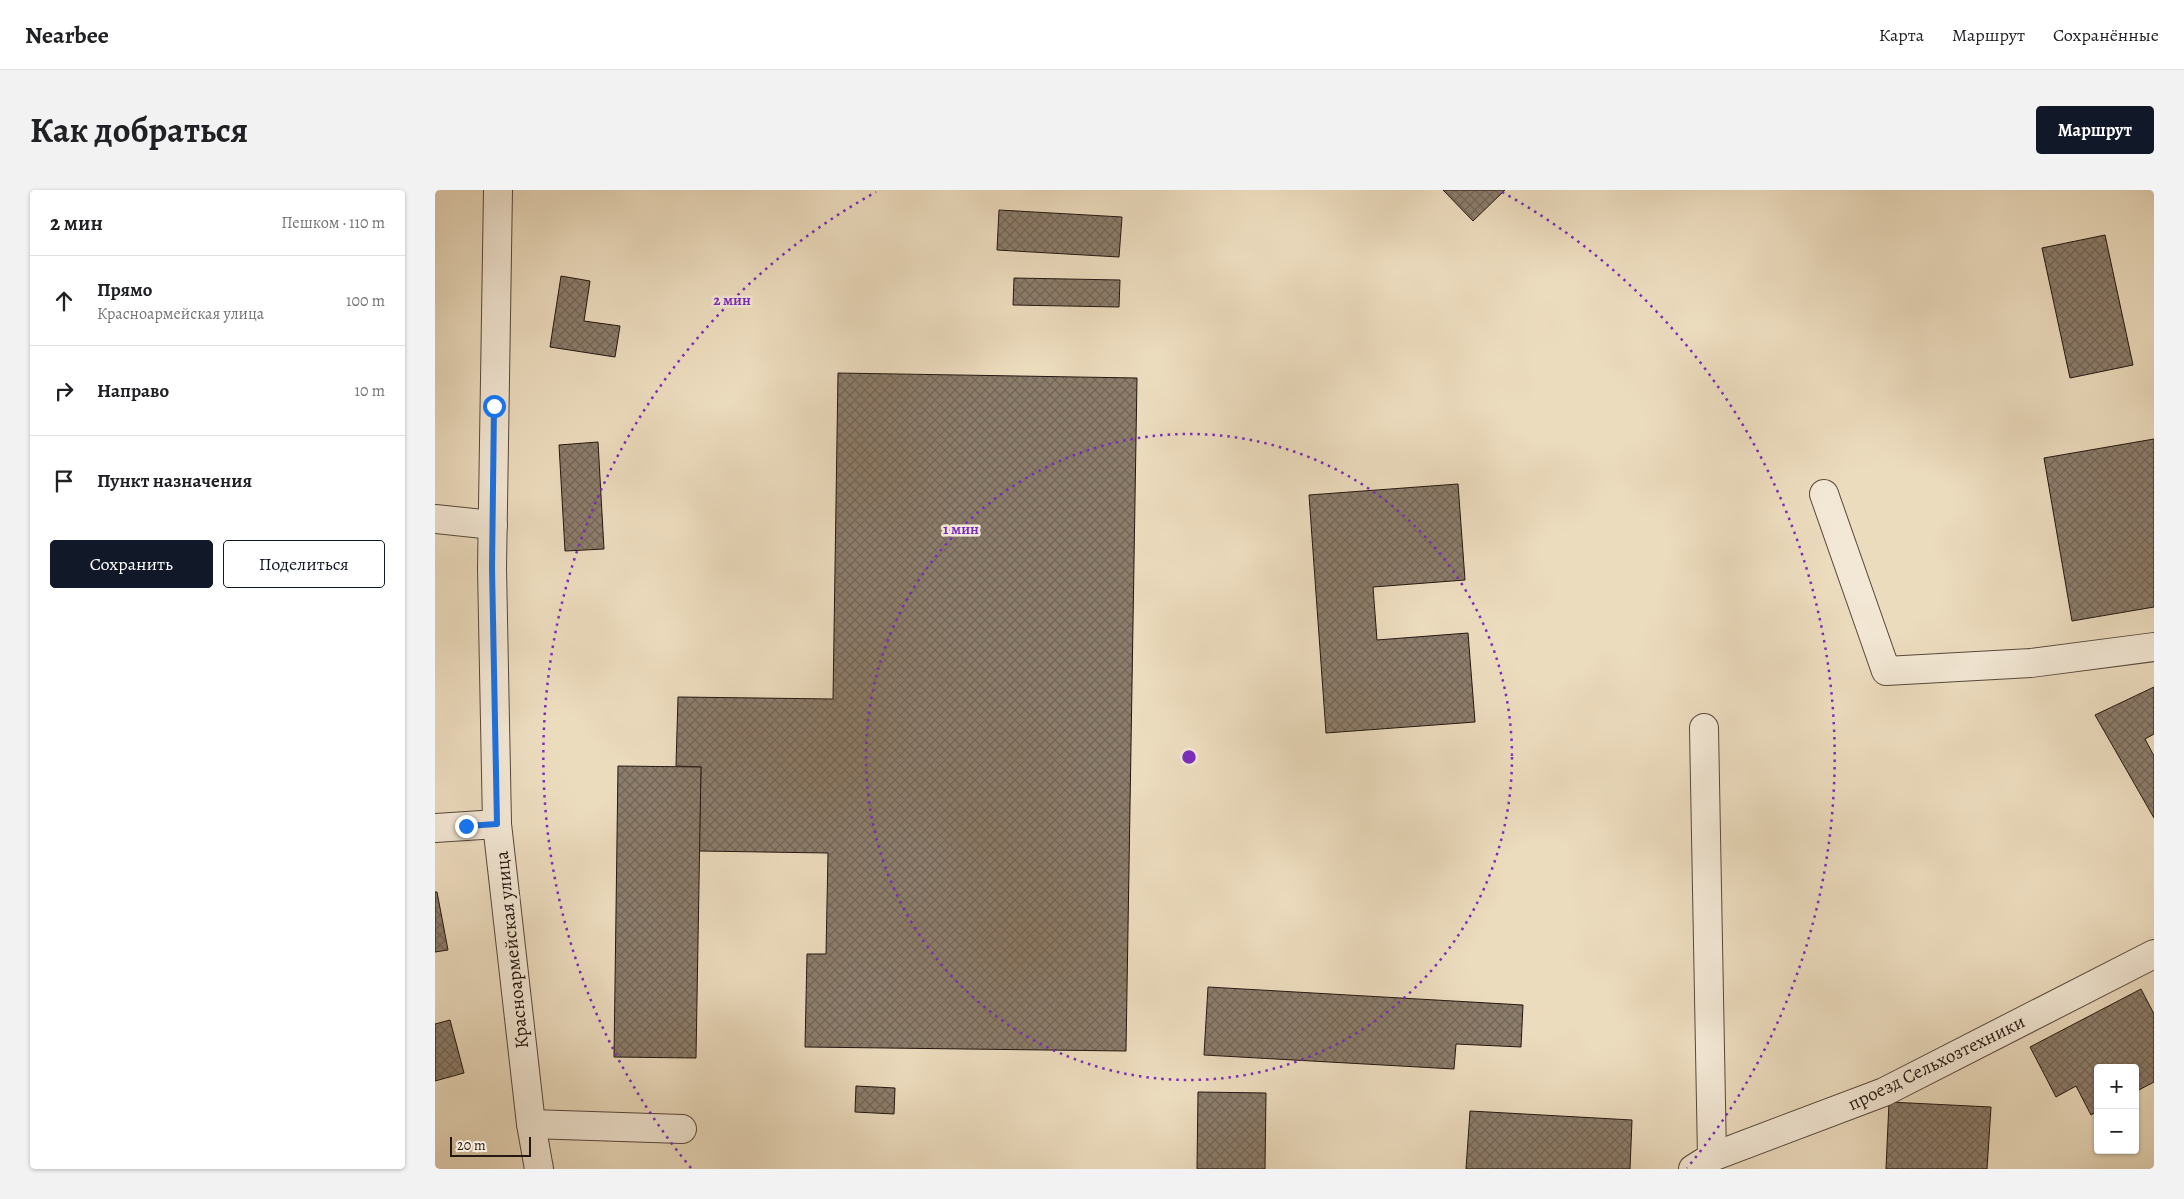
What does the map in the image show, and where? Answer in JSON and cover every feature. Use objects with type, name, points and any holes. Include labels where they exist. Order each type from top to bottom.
[{"type":"street","name":"Красноармейская улица","points":[[497,190],[493,525],[497,824],[531,1124],[539,1169]]},
{"type":"street","points":[[1825,494],[1886,671],[2031,664],[2154,647]]},
{"type":"street","points":[[435,519],[493,525]]},
{"type":"street","points":[[1703,1163],[1704,728]]},
{"type":"street","points":[[435,828],[497,824]]},
{"type":"street","name":"проезд Сельхозтехники","points":[[1703,1163],[1884,1092],[2154,954]]},
{"type":"street","points":[[531,1124],[682,1129]]},
{"type":"building","points":[[1443,190],[1505,190],[1473,221]]},
{"type":"building","points":[[999,210],[1122,217],[1119,257],[997,250]]},
{"type":"building","points":[[2105,235],[2133,365],[2070,378],[2042,248]]},
{"type":"building","points":[[561,276],[590,281],[584,321],[620,326],[615,357],[550,347]]},
{"type":"building","points":[[1014,278],[1120,280],[1119,307],[1013,305]]},
{"type":"building","points":[[838,373],[1137,378],[1126,1051],[805,1047],[807,954],[826,954],[828,853],[699,851],[701,767],[676,766],[678,697],[833,699]]},
{"type":"building","points":[[2154,439],[2154,607],[2072,621],[2044,458]]},
{"type":"building","points":[[598,442],[604,549],[565,551],[559,445]]},
{"type":"building","points":[[1458,484],[1465,580],[1373,587],[1377,640],[1468,633],[1475,722],[1326,733],[1309,495]]},
{"type":"building","points":[[2154,687],[2154,734],[2145,739],[2154,756],[2154,818],[2095,715]]},
{"type":"building","points":[[618,766],[701,767],[696,1058],[614,1057]]},
{"type":"building","points":[[435,892],[437,892],[448,950],[435,952]]},
{"type":"building","points":[[1208,987],[1523,1005],[1521,1047],[1456,1044],[1454,1069],[1204,1055]]},
{"type":"building","points":[[2141,989],[2154,1014],[2154,1082],[2139,1090],[2139,1064],[2094,1064],[2094,1113],[2091,1115],[2076,1086],[2056,1097],[2030,1047]]},
{"type":"building","points":[[450,1020],[464,1073],[435,1081],[435,1024]]},
{"type":"building","points":[[856,1086],[895,1088],[894,1114],[855,1112]]},
{"type":"building","points":[[1198,1092],[1266,1093],[1265,1169],[1197,1169]]},
{"type":"building","points":[[1889,1102],[1991,1107],[1987,1169],[1886,1169]]},
{"type":"building","points":[[1470,1111],[1632,1120],[1630,1169],[1466,1169]]},
{"type":"route","points":[[466,826],[497,824],[492,568],[494,406]]}]
